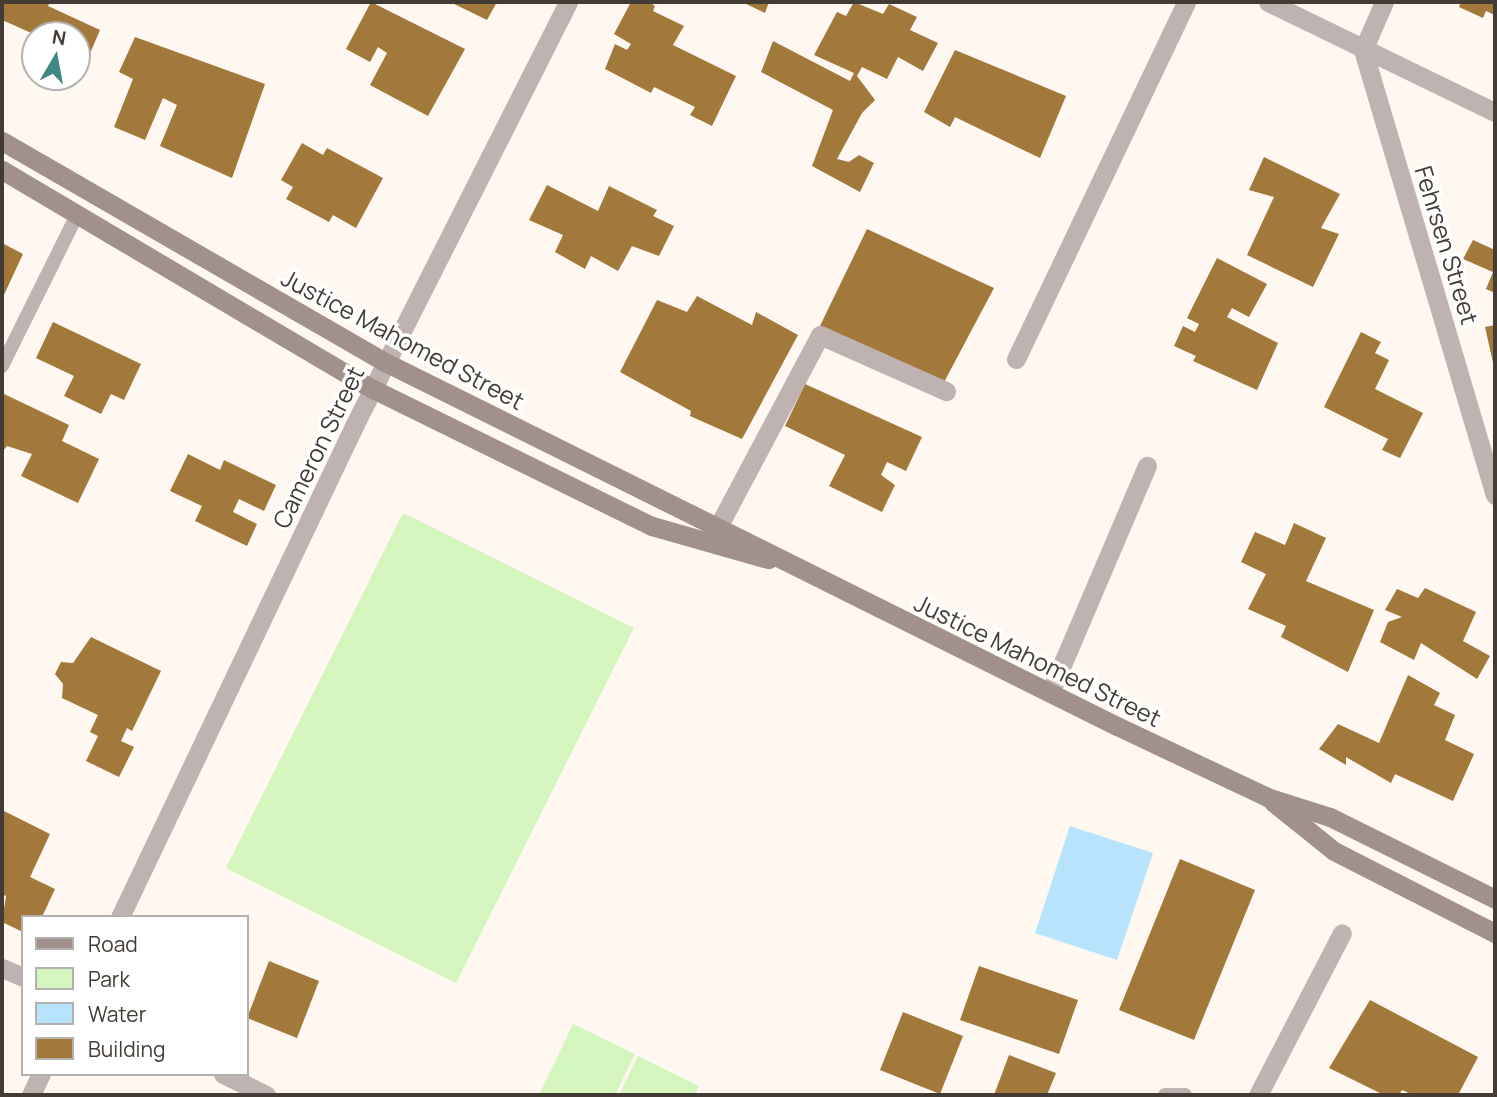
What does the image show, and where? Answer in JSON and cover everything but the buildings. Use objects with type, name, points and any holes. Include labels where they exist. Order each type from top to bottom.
[{"type":"main road","name":"Justice Mahomed Street","points":[[2,141],[387,363],[719,525],[789,565],[1050,693],[1266,797],[1330,817],[1495,899]]},
{"type":"main road","name":"Justice Mahomed Street","points":[[2,170],[373,389],[652,526],[789,565]]},
{"type":"main road","name":"Justice Mahomed Street","points":[[1266,797],[1334,851],[1495,933]]},
{"type":"street","name":"Cameron Street","points":[[121,915],[373,389],[568,2]]},
{"type":"street","points":[[1016,359],[1185,2]]},
{"type":"street","points":[[1268,2],[1495,112]]},
{"type":"street","points":[[1363,50],[1384,2]]},
{"type":"street","name":"Fehrsen Street","points":[[1363,50],[1495,495]]},
{"type":"street","points":[[719,525],[820,335],[946,391]]},
{"type":"street","points":[[1050,693],[1147,466]]},
{"type":"street","points":[[1258,1095],[1342,933]]},
{"type":"street","points":[[2,968],[21,976]]},
{"type":"street","points":[[31,1095],[40,1076]]},
{"type":"street","points":[[227,1076],[266,1095]]},
{"type":"lane","points":[[2,366],[77,215]]},
{"type":"lane","points":[[1165,1095],[1185,1095]]},
{"type":"green space","points":[[403,513],[634,628],[456,983],[226,868]]},
{"type":"green space","points":[[573,1024],[635,1054],[615,1095],[539,1095]]},
{"type":"green space","points":[[638,1056],[699,1086],[695,1095],[619,1095]]},
{"type":"water","points":[[1070,826],[1153,853],[1117,960],[1035,933]]}]
